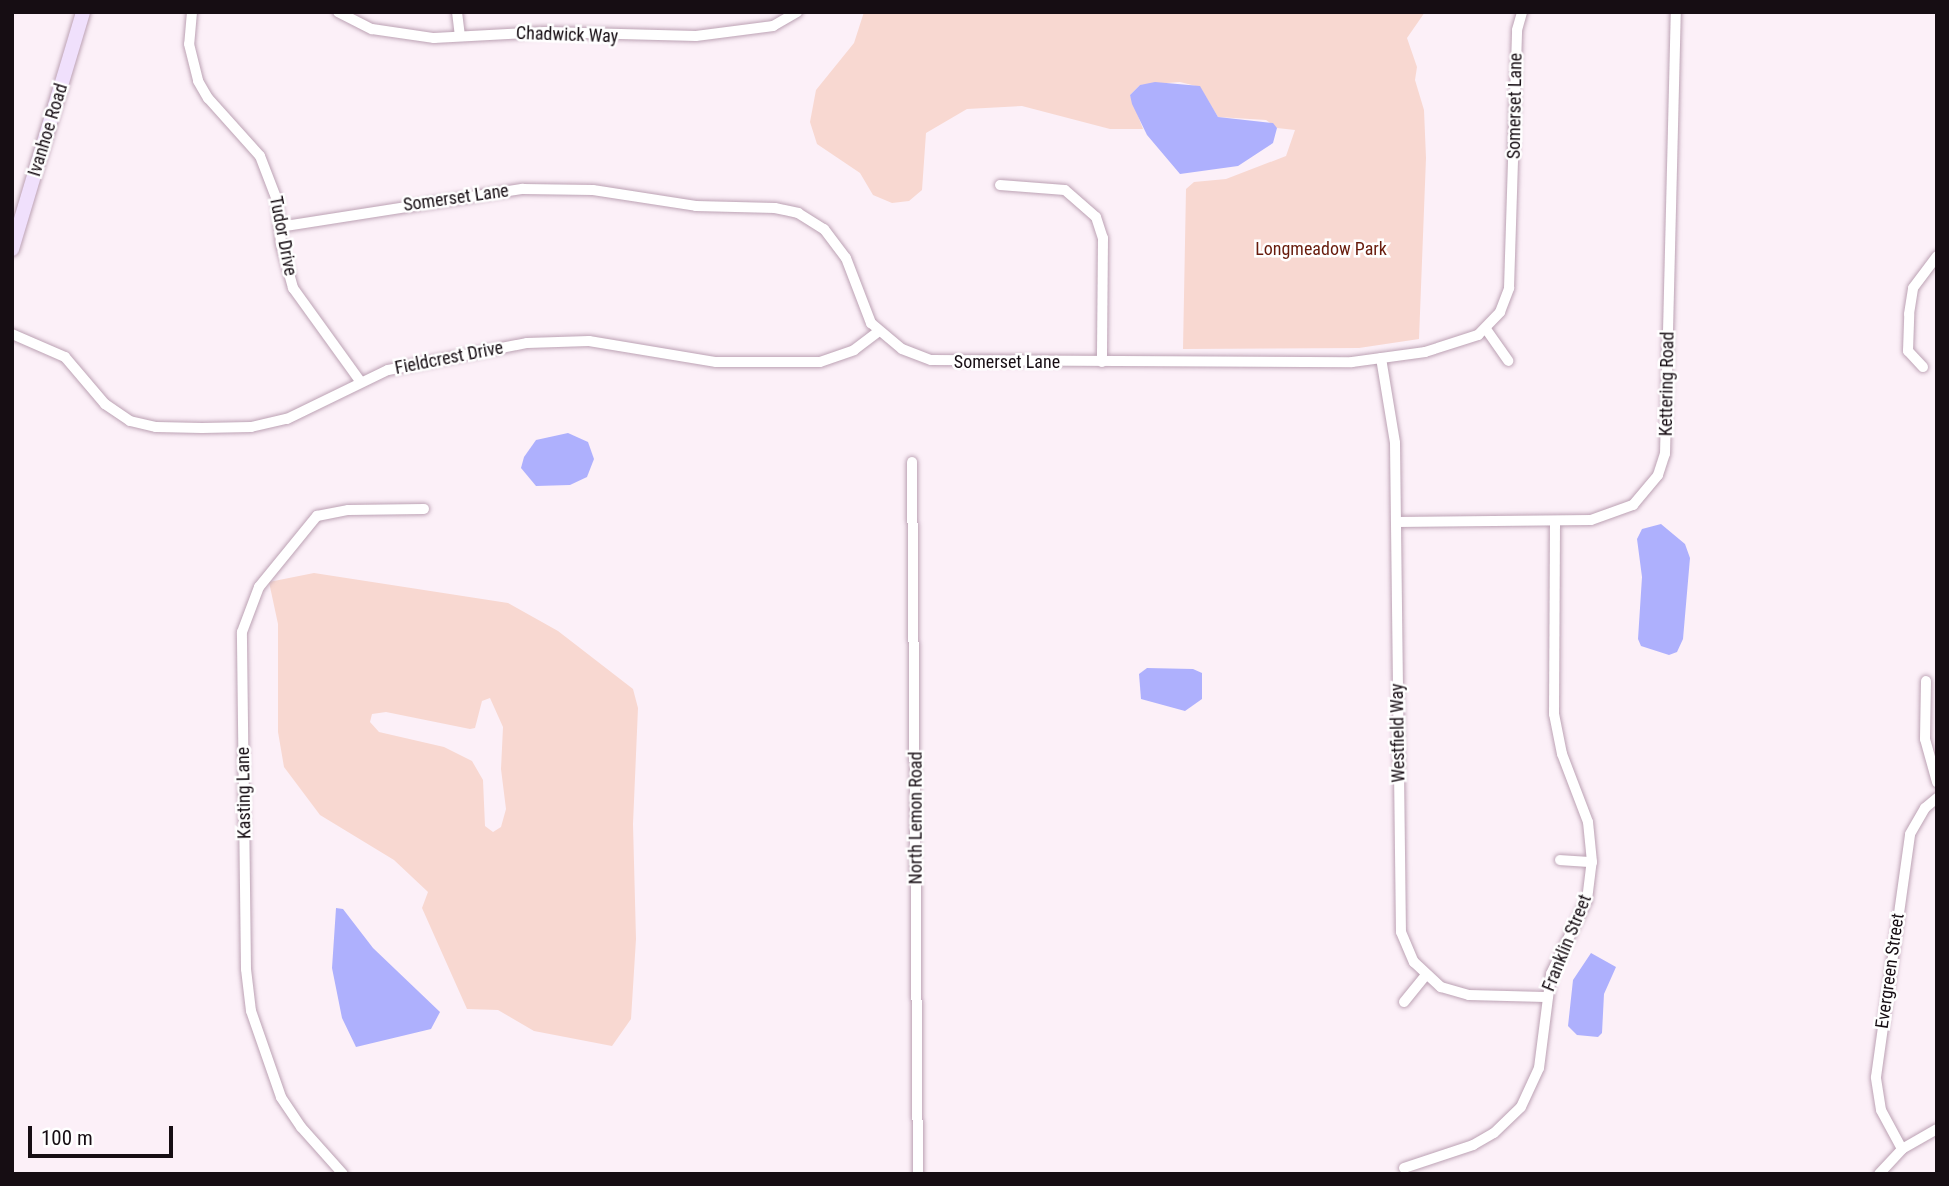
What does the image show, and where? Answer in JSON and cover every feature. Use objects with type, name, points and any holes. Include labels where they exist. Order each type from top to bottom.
[{"type":"main road","name":"Ivanhoe Road","points":[[12,248],[83,12]]},
{"type":"street","name":"Tudor Drive","points":[[192,12],[189,44],[194,71],[208,98],[260,156],[275,191],[279,227],[293,288],[360,381]]},
{"type":"street","name":"Chadwick Way","points":[[338,12],[399,35],[460,36],[545,32],[695,36],[773,26],[797,12]]},
{"type":"street","points":[[457,12],[460,36]]},
{"type":"street","name":"Somerset Lane","points":[[279,227],[523,189],[593,190],[696,206],[775,208],[809,218],[832,237],[879,331],[902,349],[932,359],[1102,362],[1381,358],[1466,341],[1486,329],[1504,304],[1511,277],[1517,30],[1522,12]]},
{"type":"street","name":"Kettering Road","points":[[1396,522],[1555,521],[1616,514],[1644,495],[1664,463],[1676,12]]},
{"type":"street","points":[[1000,185],[1065,190],[1096,217],[1102,238],[1102,362]]},
{"type":"street","points":[[1923,367],[1908,351],[1909,314],[1913,288],[1937,256]]},
{"type":"street","points":[[1486,329],[1508,361]]},
{"type":"street","name":"Fieldcrest Drive","points":[[12,334],[65,357],[119,415],[156,427],[265,424],[287,419],[360,381],[424,360],[550,341],[589,341],[716,362],[820,362],[854,350],[879,331]]},
{"type":"street","name":"Westfield Way","points":[[1381,358],[1395,443],[1401,932],[1405,948],[1425,976]]},
{"type":"street","name":"North Lemon Road","points":[[912,462],[918,1174]]},
{"type":"street","name":"Kasting Lane","points":[[343,1174],[301,1127],[281,1097],[251,1011],[246,969],[243,632],[259,587],[317,516],[340,510],[424,509]]},
{"type":"street","name":"Franklin Street","points":[[1404,1168],[1473,1145],[1494,1133],[1521,1107],[1539,1068],[1545,997],[1551,974],[1587,900],[1592,862],[1588,822],[1562,754],[1554,714],[1555,521]]},
{"type":"street","points":[[1926,681],[1925,739],[1937,782]]},
{"type":"street","name":"Evergreen Street","points":[[1902,1149],[1881,1110],[1876,1077],[1910,834],[1925,808],[1937,797]]},
{"type":"street","points":[[1560,860],[1592,862]]},
{"type":"street","points":[[1404,1002],[1425,976],[1469,996],[1545,997]]},
{"type":"street","points":[[1879,1174],[1902,1149],[1937,1129]]},
{"type":"green space","name":"Longmeadow Park","points":[[864,12],[1425,12],[1407,38],[1417,67],[1415,80],[1424,110],[1426,158],[1419,339],[1359,348],[1183,349],[1186,189],[1194,182],[1226,179],[1286,156],[1295,130],[1277,128],[1266,120],[1218,117],[1200,87],[1180,82],[1140,85],[1130,95],[1143,129],[1110,129],[1022,106],[967,109],[926,133],[922,190],[909,201],[892,203],[873,195],[860,173],[817,144],[810,122],[816,90],[854,43]]},
{"type":"green space","points":[[314,573],[508,603],[558,631],[633,689],[638,708],[633,824],[636,939],[631,1019],[612,1046],[534,1031],[498,1010],[467,1009],[422,908],[428,892],[394,860],[320,815],[284,767],[278,732],[278,624],[269,582]],"holes":[[[490,698],[503,727],[501,769],[506,809],[501,827],[493,832],[485,826],[483,780],[472,761],[444,747],[379,732],[370,722],[372,714],[386,712],[470,729],[475,728],[482,701]]]},
{"type":"water","points":[[1155,82],[1200,86],[1218,117],[1273,123],[1277,128],[1273,143],[1238,166],[1180,174],[1147,135],[1132,104],[1130,95],[1140,85]]},
{"type":"water","points":[[568,433],[588,442],[594,459],[587,477],[570,485],[536,486],[521,468],[524,457],[536,440]]},
{"type":"water","points":[[1661,524],[1685,544],[1690,558],[1683,639],[1677,652],[1669,655],[1641,646],[1638,639],[1642,577],[1637,539],[1642,529]]},
{"type":"water","points":[[1147,668],[1193,669],[1202,673],[1202,699],[1185,711],[1141,699],[1139,674]]},
{"type":"water","points":[[336,908],[343,909],[373,948],[440,1012],[431,1029],[356,1047],[342,1018],[332,968]]},
{"type":"water","points":[[1591,953],[1616,967],[1604,994],[1602,1033],[1598,1037],[1577,1035],[1568,1026],[1573,980]]}]
